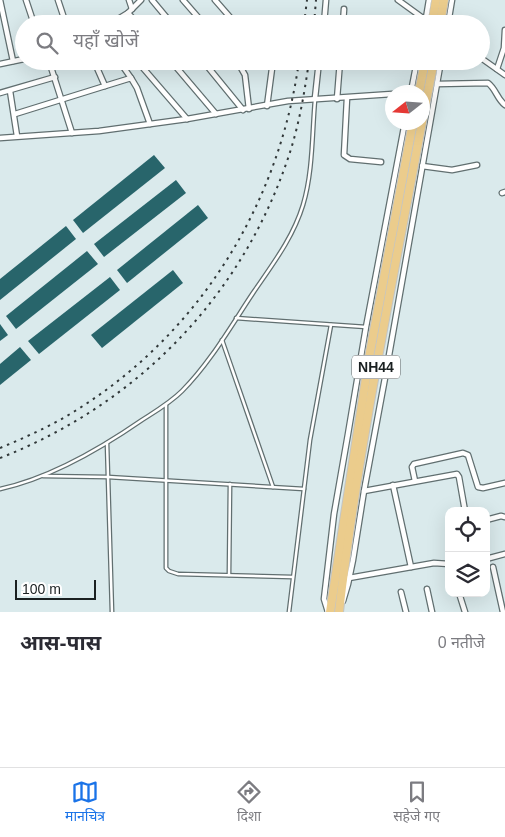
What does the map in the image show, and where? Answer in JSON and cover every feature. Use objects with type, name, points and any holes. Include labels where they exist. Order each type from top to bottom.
[{"type":"highway","points":[[430,15],[436,0]]},
{"type":"highway","points":[[442,15],[444,0]]},
{"type":"highway","points":[[420,85],[423,70]]},
{"type":"highway","name":"NH44","points":[[429,85],[432,70]]},
{"type":"highway","name":"NH44","points":[[329,612],[370,352],[412,130]]},
{"type":"highway","name":"NH44","points":[[339,610],[350,523],[374,380],[421,130]]},
{"type":"street","points":[[0,0],[13,62],[0,64]]},
{"type":"street","points":[[26,0],[31,15]]},
{"type":"street","points":[[58,0],[63,15]]},
{"type":"street","points":[[129,0],[132,15]]},
{"type":"street","points":[[124,15],[141,0]]},
{"type":"street","points":[[152,0],[164,15]]},
{"type":"street","points":[[184,0],[196,15]]},
{"type":"street","points":[[215,0],[228,15]]},
{"type":"street","points":[[325,15],[326,0]]},
{"type":"street","points":[[398,0],[418,15]]},
{"type":"street","points":[[428,15],[429,0]]},
{"type":"street","points":[[450,15],[452,0]]},
{"type":"street","points":[[344,9],[344,15]]},
{"type":"street","points":[[497,70],[504,48],[505,30]]},
{"type":"street","points":[[490,65],[505,76]]},
{"type":"street","points":[[52,70],[72,133]]},
{"type":"street","points":[[98,70],[105,86]]},
{"type":"street","points":[[125,70],[137,88],[150,124]]},
{"type":"street","points":[[145,70],[187,119]]},
{"type":"street","points":[[179,70],[216,114]]},
{"type":"street","points":[[211,70],[246,110]]},
{"type":"street","points":[[242,70],[245,75],[246,110]]},
{"type":"street","points":[[267,106],[271,70]]},
{"type":"street","points":[[315,98],[319,70]]},
{"type":"street","points":[[337,99],[339,70]]},
{"type":"street","points":[[412,85],[415,70]]},
{"type":"street","points":[[339,610],[349,578],[439,70]]},
{"type":"street","points":[[0,93],[55,77]]},
{"type":"street","points":[[15,114],[131,78]]},
{"type":"street","points":[[437,84],[488,83],[505,106]]},
{"type":"street","points":[[10,90],[17,136]]},
{"type":"street","points":[[0,138],[72,133],[150,124],[246,110],[288,101],[385,95]]},
{"type":"street","points":[[347,98],[344,155],[350,159],[381,162]]},
{"type":"street","points":[[329,612],[324,599],[334,514],[366,327],[403,130]]},
{"type":"street","points":[[422,166],[452,170],[477,165]]},
{"type":"street","points":[[414,481],[412,466],[414,464],[463,453],[468,455],[478,487],[483,488],[505,483]]},
{"type":"street","points":[[364,491],[457,474],[464,507]]},
{"type":"street","points":[[393,485],[411,567]]},
{"type":"street","points":[[490,519],[501,516],[505,517]]},
{"type":"street","points":[[490,558],[505,554]]},
{"type":"street","points":[[349,578],[434,562],[445,563]]},
{"type":"street","points":[[493,567],[503,612]]},
{"type":"street","points":[[427,589],[432,612]]},
{"type":"street","points":[[401,592],[406,612]]},
{"type":"street","points":[[460,597],[465,612]]},
{"type":"lane","points":[[0,489],[41,476],[107,443],[166,405],[192,380],[222,340],[286,243],[299,215],[308,180],[315,98]]},
{"type":"lane","points":[[236,318],[366,327]]},
{"type":"lane","points":[[289,612],[310,440],[331,325]]},
{"type":"lane","points":[[222,340],[274,487]]},
{"type":"lane","points":[[166,405],[166,568],[169,572],[178,574],[292,577]]},
{"type":"lane","points":[[107,443],[112,612]]},
{"type":"lane","points":[[41,476],[108,477],[304,489]]},
{"type":"lane","points":[[229,575],[230,484]]},
{"type":"building","points":[[154,155],[165,168],[83,233],[73,220]]},
{"type":"building","points":[[176,180],[186,193],[104,257],[94,244]]},
{"type":"building","points":[[198,205],[208,218],[127,283],[117,270]]},
{"type":"building","points":[[66,226],[76,239],[0,300],[0,279]]},
{"type":"building","points":[[87,251],[98,264],[16,329],[6,316]]},
{"type":"building","points":[[173,270],[183,283],[102,348],[91,335]]},
{"type":"building","points":[[110,277],[120,290],[39,354],[28,341]]},
{"type":"building","points":[[0,324],[8,335],[0,341]]},
{"type":"building","points":[[20,347],[31,360],[0,385],[0,364]]},
{"type":"railway","points":[[305,15],[307,0]]},
{"type":"railway","points":[[315,15],[316,0]]},
{"type":"railway","points":[[0,448],[38,431],[75,411],[119,380],[160,344],[195,304],[226,261],[252,215],[273,166],[289,114],[297,70]]},
{"type":"railway","points":[[0,458],[49,436],[95,409],[137,378],[176,342],[210,303],[240,260],[265,214],[286,164],[300,113],[308,70]]}]
